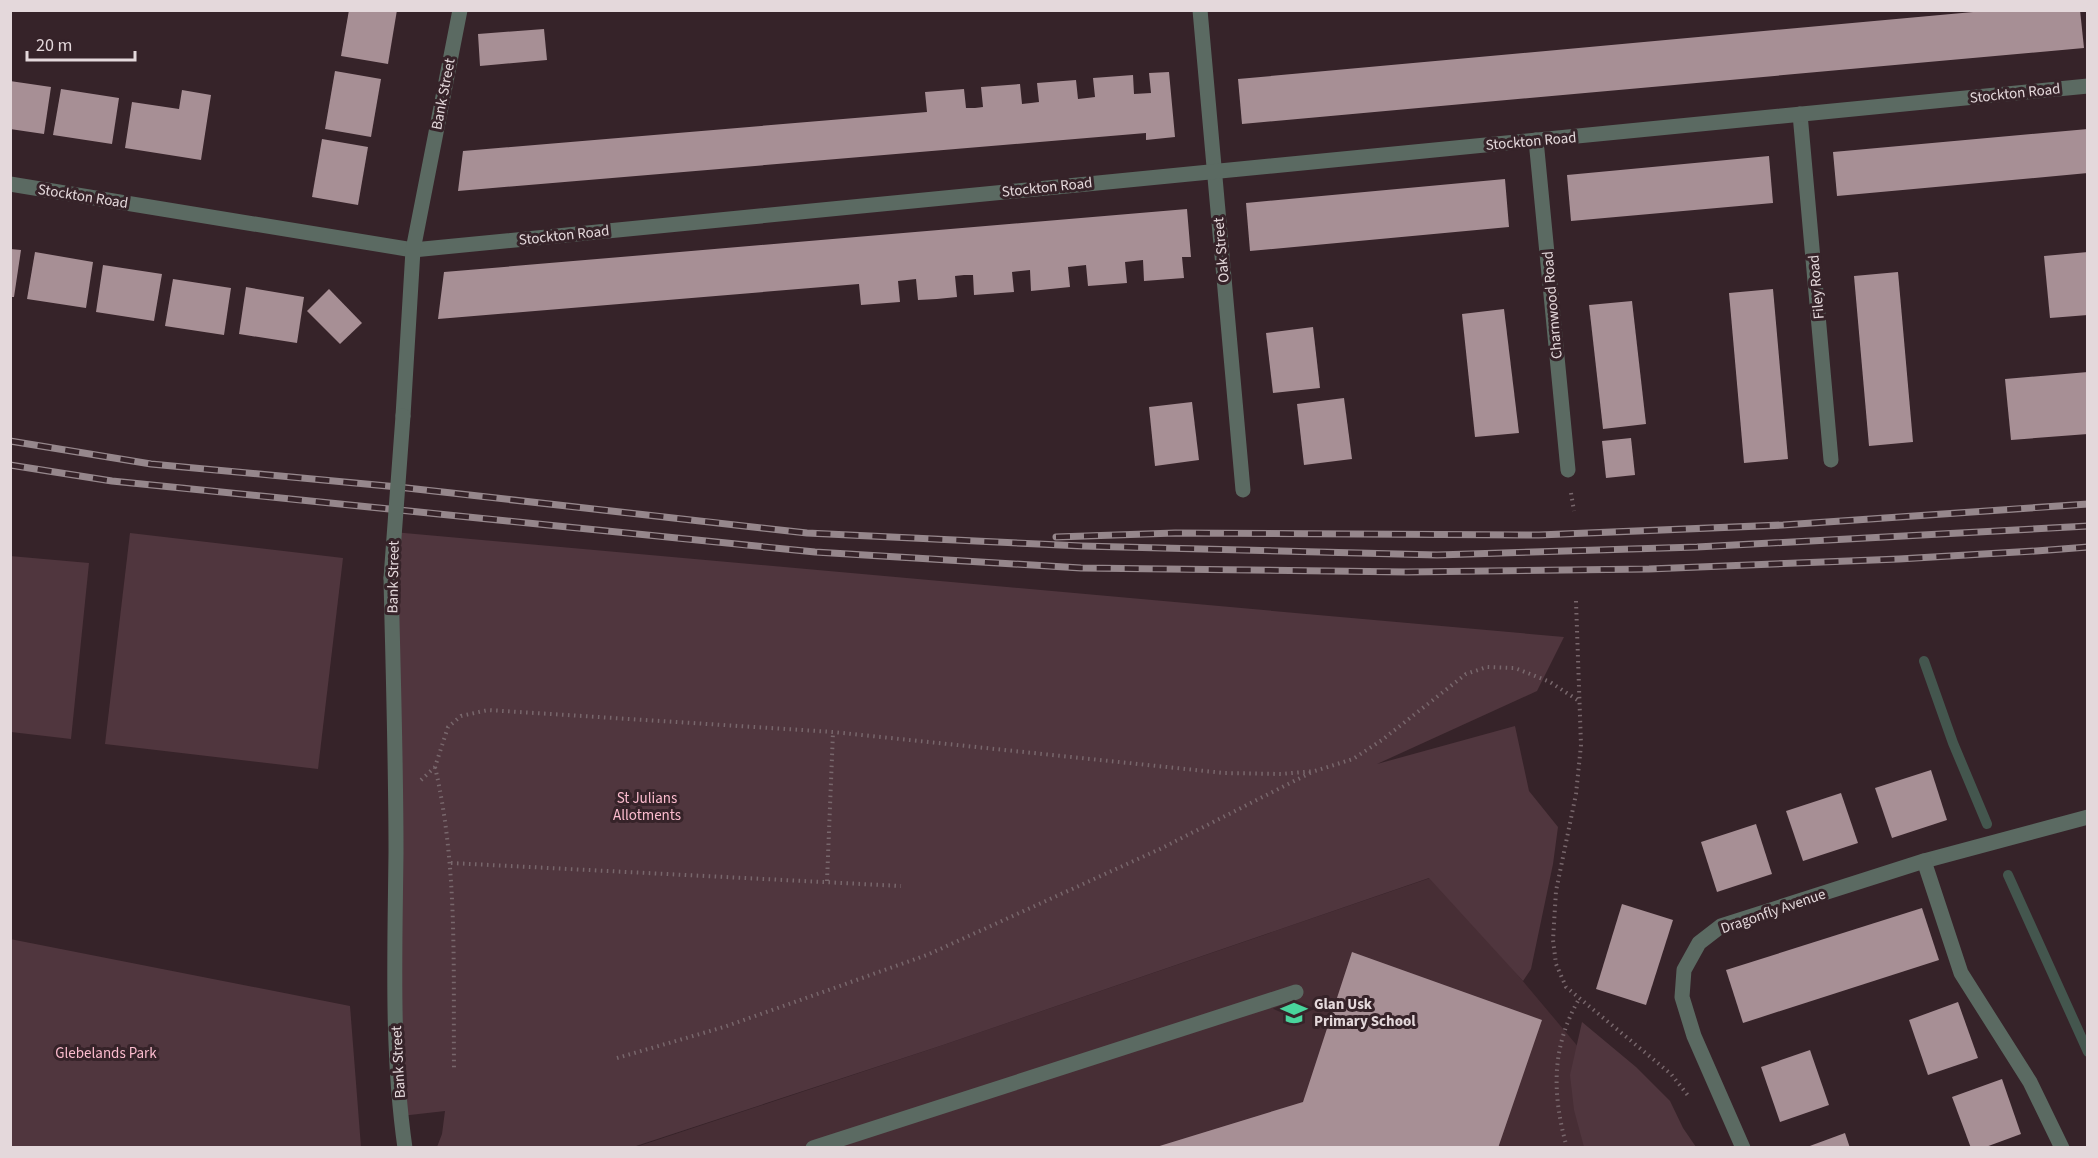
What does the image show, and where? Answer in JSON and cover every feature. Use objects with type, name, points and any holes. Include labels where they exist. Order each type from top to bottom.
[{"type":"street","name":"Bank Street","points":[[405,1148],[400,1116],[395,1015],[396,782],[391,578],[413,250],[460,10]]},
{"type":"street","name":"Oak Street","points":[[1200,10],[1243,490]]},
{"type":"street","name":"Stockton Road","points":[[10,184],[413,250],[2088,86]]},
{"type":"street","name":"Filey Road","points":[[1800,114],[1831,460]]},
{"type":"street","name":"Charnwood Road","points":[[1536,140],[1568,470]]},
{"type":"street","name":"Dragonfly Avenue","points":[[1743,1148],[1694,1036],[1682,997],[1684,970],[1699,943],[1721,926],[1923,861],[2088,817]]},
{"type":"street","points":[[1923,861],[1961,973],[2030,1082],[2062,1148]]},
{"type":"street","points":[[813,1148],[1296,992]]},
{"type":"path","points":[[1576,602],[1581,745],[1576,794],[1556,891],[1553,940],[1556,964],[1566,987],[1671,1074],[1693,1104]]},
{"type":"path","points":[[617,1058],[724,1027],[927,955],[1160,849],[1315,771],[1353,759],[1466,674],[1487,667],[1515,668],[1550,682],[1579,702]]},
{"type":"path","points":[[396,782],[421,780],[435,767],[448,727],[461,716],[488,710],[833,732],[1224,773],[1281,774],[1315,771]]},
{"type":"path","points":[[826,882],[833,732]]},
{"type":"path","points":[[435,767],[443,800],[451,863],[454,1068]]},
{"type":"path","points":[[451,863],[901,886]]},
{"type":"path","points":[[1567,1148],[1557,1104],[1556,1073],[1567,1020],[1579,999]]},
{"type":"shaded area","name":"Glan Usk Primary School","points":[[1430,878],[1511,967],[1649,1131],[1653,1148],[633,1148],[943,1045]]},
{"type":"green space","name":"St Julians Allotments","points":[[393,532],[1564,637],[1537,691],[1377,764],[1515,726],[1529,791],[1558,827],[1553,864],[1531,969],[1523,981],[1429,878],[943,1045],[633,1147],[437,1147],[442,1134],[445,1111],[401,1116]]},
{"type":"green space","points":[[130,533],[343,558],[318,769],[105,744]]},
{"type":"green space","points":[[10,556],[89,563],[71,739],[11,732]]},
{"type":"green space","name":"Glebelands Park","points":[[10,939],[350,1006],[361,1147],[11,1147]]},
{"type":"green space","points":[[1582,1022],[1636,1067],[1670,1101],[1683,1128],[1696,1147],[1584,1147],[1574,1110],[1570,1075]]},
{"type":"building","points":[[349,10],[397,10],[388,64],[341,56]]},
{"type":"building","points":[[1995,10],[2080,10],[2084,48],[1242,124],[1238,79]]},
{"type":"building","points":[[544,29],[547,60],[480,66],[478,34]]},
{"type":"building","points":[[335,71],[381,79],[371,137],[325,129]]},
{"type":"building","points":[[1169,72],[1175,137],[1146,140],[1146,133],[458,191],[463,151],[927,112],[925,92],[964,89],[966,108],[975,108],[983,107],[981,87],[1020,84],[1022,104],[1039,102],[1037,83],[1076,80],[1078,99],[1095,97],[1093,78],[1133,75],[1134,94],[1151,93],[1149,73]]},
{"type":"building","points":[[10,81],[51,87],[44,134],[10,129]]},
{"type":"building","points":[[61,89],[119,98],[112,144],[53,135]]},
{"type":"building","points":[[182,90],[211,95],[201,160],[125,148],[132,102],[179,109]]},
{"type":"building","points":[[2088,129],[2088,173],[1837,196],[1833,152]]},
{"type":"building","points":[[322,139],[368,147],[358,205],[312,197]]},
{"type":"building","points":[[1769,156],[1773,203],[1571,221],[1567,175]]},
{"type":"building","points":[[1505,179],[1509,227],[1250,251],[1246,203]]},
{"type":"building","points":[[1187,209],[1191,257],[1182,257],[1184,278],[1144,281],[1143,260],[1125,262],[1127,283],[1088,286],[1086,265],[1068,267],[1070,287],[1031,291],[1030,270],[1012,272],[1014,292],[974,295],[973,275],[964,275],[955,276],[957,297],[937,299],[918,300],[916,279],[898,281],[900,302],[861,305],[859,284],[438,319],[444,272]]},
{"type":"building","points":[[10,249],[21,250],[14,297],[10,297]]},
{"type":"building","points":[[35,252],[93,262],[86,308],[27,299]]},
{"type":"building","points":[[2088,252],[2088,315],[2050,318],[2044,256]]},
{"type":"building","points":[[103,265],[162,274],[154,321],[96,312]]},
{"type":"building","points":[[1898,272],[1913,442],[1869,446],[1854,276]]},
{"type":"building","points":[[173,279],[231,288],[224,335],[165,326]]},
{"type":"building","points":[[246,287],[304,297],[297,343],[239,334]]},
{"type":"building","points":[[329,289],[362,323],[340,344],[307,311]]},
{"type":"building","points":[[1773,289],[1788,459],[1744,463],[1729,293]]},
{"type":"building","points":[[1632,301],[1646,424],[1603,429],[1589,305]]},
{"type":"building","points":[[1504,309],[1519,433],[1475,437],[1462,314]]},
{"type":"building","points":[[1313,327],[1320,388],[1273,393],[1266,333]]},
{"type":"building","points":[[2088,372],[2088,434],[2011,440],[2005,379]]},
{"type":"building","points":[[1344,398],[1352,459],[1304,465],[1297,404]]},
{"type":"building","points":[[1192,402],[1199,460],[1155,466],[1149,407]]},
{"type":"building","points":[[1631,438],[1635,475],[1606,478],[1602,441]]},
{"type":"building","points":[[1931,770],[1947,820],[1892,838],[1875,788]]},
{"type":"building","points":[[1841,793],[1858,843],[1803,861],[1786,811]]},
{"type":"building","points":[[1756,824],[1772,874],[1717,892],[1701,842]]},
{"type":"building","points":[[1622,904],[1673,920],[1646,1005],[1596,989]]},
{"type":"building","points":[[1922,908],[1939,960],[1743,1023],[1726,970]]},
{"type":"building","points":[[1352,952],[1542,1020],[1498,1148],[1153,1148],[1303,1102]]},
{"type":"building","points":[[1958,1002],[1978,1058],[1928,1075],[1909,1020]]},
{"type":"building","points":[[1810,1050],[1829,1105],[1780,1122],[1761,1067]]},
{"type":"building","points":[[2002,1079],[2021,1134],[1983,1148],[1971,1148],[1952,1097]]},
{"type":"building","points":[[1845,1133],[1850,1148],[1807,1148],[1807,1147]]},
{"type":"waterway","points":[[1924,661],[1953,743],[1987,824]]},
{"type":"waterway","points":[[2008,875],[2088,1052]]},
{"type":"railway","points":[[10,441],[151,464],[398,487],[807,533],[1082,546],[1437,555],[1697,547],[2088,526]]},
{"type":"railway","points":[[10,465],[112,481],[815,552],[1081,568],[1407,572],[1649,569],[1899,559],[2088,547]]},
{"type":"railway","points":[[1056,537],[1175,533],[1539,535],[1783,525],[2088,504]]},
{"type":"place","name":"Glan Usk Primary School","points":[[1294,1013]]}]
